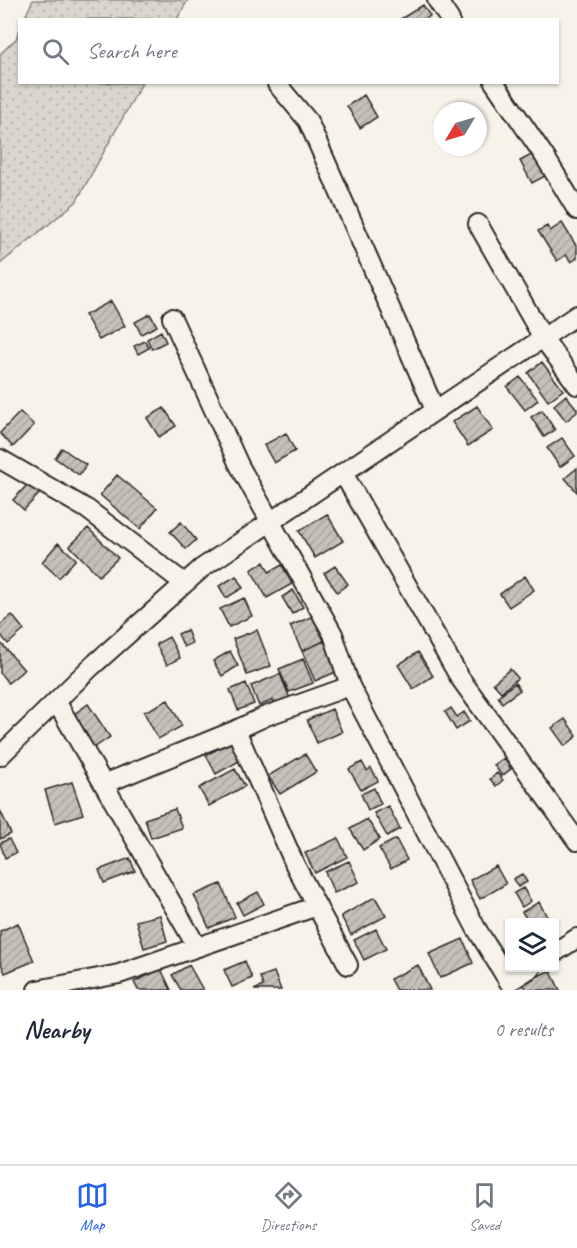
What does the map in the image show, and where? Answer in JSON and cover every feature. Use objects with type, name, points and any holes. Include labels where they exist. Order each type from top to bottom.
[{"type":"street","points":[[437,0],[449,18]]},
{"type":"street","points":[[277,84],[308,121],[435,410]]},
{"type":"street","points":[[495,84],[545,157],[577,210]]},
{"type":"street","points":[[478,224],[543,338],[577,385]]},
{"type":"street","points":[[0,756],[91,667],[202,568],[577,315]]},
{"type":"street","points":[[172,318],[239,465],[333,634],[350,686],[476,928],[512,986],[527,972]]},
{"type":"street","points":[[0,459],[87,509],[184,583]]},
{"type":"street","points":[[343,473],[460,678],[577,841]]},
{"type":"street","points":[[104,784],[266,716],[350,686]]},
{"type":"street","points":[[56,701],[197,947]]},
{"type":"street","points":[[236,730],[296,867],[348,965]]},
{"type":"street","points":[[37,990],[92,985],[316,906]]},
{"type":"street","points":[[559,949],[577,938]]},
{"type":"shaded area","points":[[33,0],[188,0],[178,18],[24,18]]},
{"type":"shaded area","points":[[18,33],[18,84],[141,84],[76,202],[0,264],[0,54],[16,39]]},
{"type":"building","points":[[423,5],[430,16],[427,18],[402,18]]},
{"type":"building","points":[[364,95],[377,117],[360,128],[347,106]]},
{"type":"building","points":[[533,154],[545,176],[532,183],[520,161]]},
{"type":"building","points":[[562,223],[577,247],[577,258],[571,262],[566,255],[557,261],[538,231],[547,226],[550,231]]},
{"type":"building","points":[[111,301],[125,326],[99,340],[85,315]]},
{"type":"building","points":[[150,314],[157,326],[141,334],[135,322]]},
{"type":"building","points":[[161,331],[166,342],[152,349],[147,339]]},
{"type":"building","points":[[145,341],[149,348],[138,354],[134,346]]},
{"type":"building","points":[[542,362],[563,390],[548,401],[528,373]]},
{"type":"building","points":[[520,377],[538,400],[525,410],[507,387]]},
{"type":"building","points":[[566,395],[577,412],[566,421],[554,405]]},
{"type":"building","points":[[477,406],[493,430],[468,446],[452,422]]},
{"type":"building","points":[[164,408],[176,426],[159,437],[147,418]]},
{"type":"building","points":[[542,410],[555,430],[544,437],[531,417]]},
{"type":"building","points":[[20,412],[34,425],[13,447],[0,433]]},
{"type":"building","points":[[286,433],[295,451],[274,463],[264,445]]},
{"type":"building","points":[[562,438],[575,456],[560,467],[547,448]]},
{"type":"building","points":[[62,448],[86,465],[79,475],[55,458]]},
{"type":"building","points":[[577,468],[577,492],[565,478]]},
{"type":"building","points":[[117,475],[157,508],[140,529],[100,495]]},
{"type":"building","points":[[29,483],[40,493],[24,510],[13,500]]},
{"type":"building","points":[[327,514],[343,541],[315,558],[299,531]]},
{"type":"building","points":[[181,522],[196,540],[186,549],[170,532]]},
{"type":"building","points":[[88,528],[118,558],[99,576],[70,546]]},
{"type":"building","points":[[58,543],[76,559],[59,578],[42,562]]},
{"type":"building","points":[[264,562],[269,572],[282,565],[292,584],[267,598],[251,570]]},
{"type":"building","points":[[335,566],[348,584],[337,592],[324,573]]},
{"type":"building","points":[[236,576],[243,588],[226,598],[219,586]]},
{"type":"building","points":[[525,576],[534,590],[509,607],[500,594]]},
{"type":"building","points":[[293,590],[303,607],[292,614],[282,597]]},
{"type":"building","points":[[244,598],[252,616],[229,627],[220,609]]},
{"type":"building","points":[[12,615],[24,630],[8,644],[0,634],[0,625]]},
{"type":"building","points":[[313,616],[324,641],[302,651],[290,626]]},
{"type":"building","points":[[187,630],[192,643],[184,647],[178,634]]},
{"type":"building","points":[[257,630],[271,666],[247,675],[233,639]]},
{"type":"building","points":[[169,637],[180,658],[167,665],[156,644]]},
{"type":"building","points":[[324,641],[338,671],[315,681],[302,651]]},
{"type":"building","points":[[0,642],[24,670],[8,683],[0,673]]},
{"type":"building","points":[[230,651],[238,666],[222,676],[213,661]]},
{"type":"building","points":[[418,652],[433,676],[413,689],[398,665]]},
{"type":"building","points":[[303,659],[313,683],[289,692],[279,669]]},
{"type":"building","points":[[510,669],[518,678],[501,692],[493,683]]},
{"type":"building","points":[[280,674],[291,701],[275,707],[273,700],[259,706],[251,686]]},
{"type":"building","points":[[246,683],[254,704],[238,710],[230,690]]},
{"type":"building","points":[[515,683],[520,690],[502,703],[498,696]]},
{"type":"building","points":[[168,700],[182,726],[158,739],[144,712]]},
{"type":"building","points":[[88,704],[110,737],[92,749],[70,717]]},
{"type":"building","points":[[451,708],[457,717],[464,712],[470,721],[456,730],[445,712]]},
{"type":"building","points":[[332,709],[342,732],[317,743],[307,720]]},
{"type":"building","points":[[565,719],[577,736],[565,746],[552,728]]},
{"type":"building","points":[[231,742],[241,760],[216,774],[206,755]]},
{"type":"building","points":[[305,754],[316,772],[280,794],[268,776]]},
{"type":"building","points":[[504,758],[511,769],[502,776],[494,765]]},
{"type":"building","points":[[362,762],[367,771],[371,768],[378,781],[361,790],[349,769]]},
{"type":"building","points":[[235,769],[245,786],[209,806],[199,788]]},
{"type":"building","points":[[497,773],[503,780],[496,786],[490,779]]},
{"type":"building","points":[[72,782],[83,814],[55,823],[45,790]]},
{"type":"building","points":[[374,788],[381,804],[368,810],[361,794]]},
{"type":"building","points":[[388,806],[400,829],[387,836],[374,813]]},
{"type":"building","points":[[175,809],[182,828],[151,838],[145,819]]},
{"type":"building","points":[[0,810],[11,834],[0,839]]},
{"type":"building","points":[[367,819],[380,839],[363,850],[350,829]]},
{"type":"building","points":[[338,838],[347,857],[315,873],[305,853]]},
{"type":"building","points":[[9,839],[16,853],[5,858],[0,843]]},
{"type":"building","points":[[396,839],[407,860],[391,869],[379,848]]},
{"type":"building","points":[[130,858],[135,871],[104,883],[99,870]]},
{"type":"building","points":[[349,861],[359,882],[334,893],[325,872]]},
{"type":"building","points":[[496,866],[506,884],[480,899],[470,880]]},
{"type":"building","points":[[522,874],[527,882],[518,887],[513,879]]},
{"type":"building","points":[[221,884],[235,917],[209,928],[194,895]]},
{"type":"building","points":[[523,888],[531,901],[522,907],[514,893]]},
{"type":"building","points":[[258,892],[264,904],[243,915],[237,903]]},
{"type":"building","points":[[375,897],[386,916],[351,935],[341,916]]},
{"type":"building","points":[[539,902],[548,918],[526,918],[522,912]]},
{"type":"building","points":[[160,915],[167,941],[144,948],[136,921]]},
{"type":"building","points":[[18,923],[34,961],[5,973],[0,961],[0,931]]},
{"type":"building","points":[[376,929],[386,949],[364,960],[354,940]]},
{"type":"building","points":[[463,939],[473,963],[440,978],[429,954]]},
{"type":"building","points":[[245,961],[252,978],[232,987],[224,970]]},
{"type":"building","points":[[189,965],[203,990],[181,990],[172,975]]},
{"type":"building","points":[[418,965],[430,990],[396,990],[390,979]]},
{"type":"building","points":[[161,969],[171,990],[138,990],[134,982]]},
{"type":"building","points":[[274,972],[281,990],[254,990],[263,986],[260,977]]},
{"type":"building","points":[[546,972],[551,972],[560,990],[527,990],[523,984]]}]
